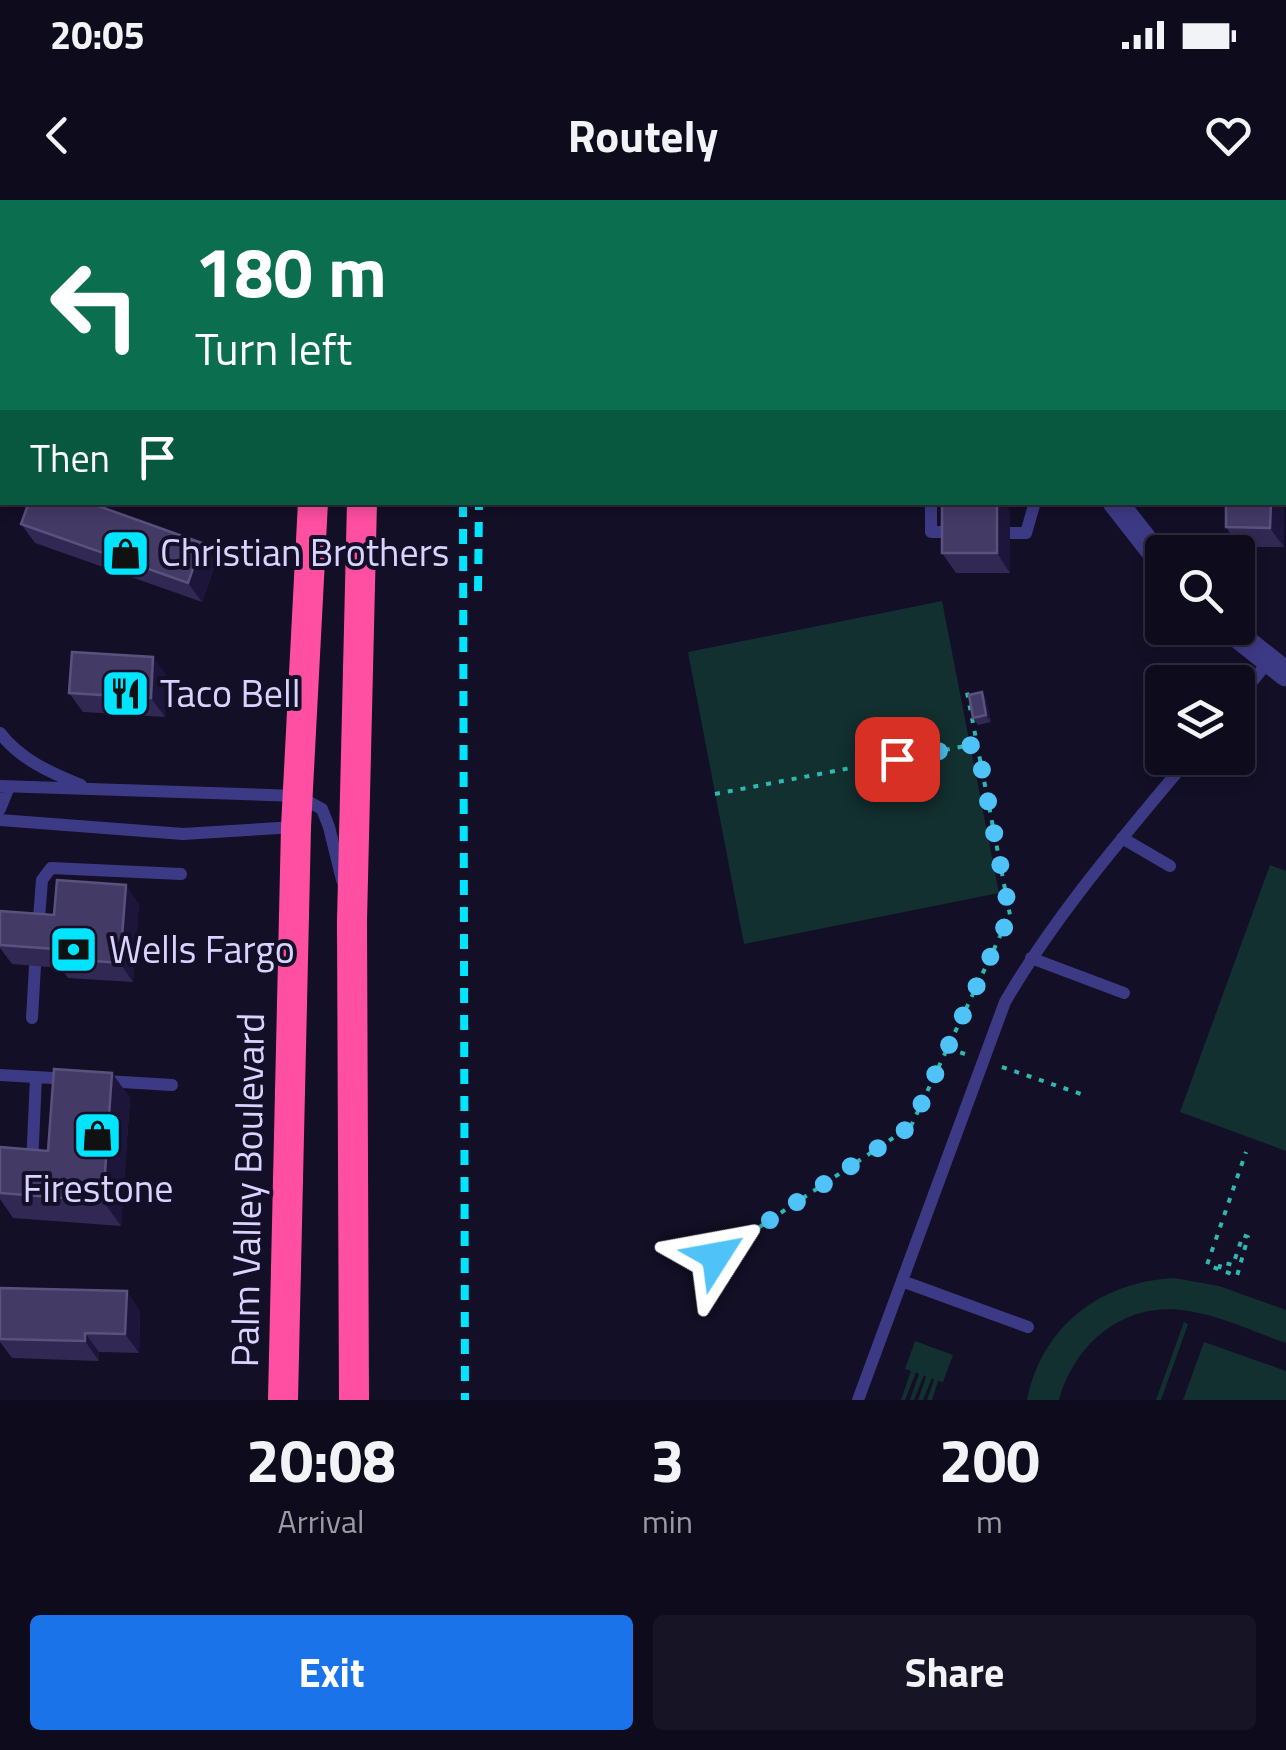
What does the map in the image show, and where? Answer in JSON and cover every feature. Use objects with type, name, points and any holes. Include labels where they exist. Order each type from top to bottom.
[{"type":"highway","name":"Palm Valley Boulevard","points":[[283,1400],[296,828],[313,505]]},
{"type":"highway","points":[[354,1400],[352,921],[362,505]]},
{"type":"street","points":[[1116,505],[1145,541]]},
{"type":"street","points":[[1249,645],[1277,668]]},
{"type":"lane","points":[[931,505],[931,532],[956,532]]},
{"type":"lane","points":[[1010,533],[1026,533],[1035,505]]},
{"type":"lane","points":[[1255,685],[1277,668]]},
{"type":"lane","points":[[0,733],[12,748],[48,772],[93,790]]},
{"type":"lane","points":[[858,1400],[1005,1002],[1031,958],[1174,775]]},
{"type":"lane","points":[[0,808],[4,786],[298,796],[322,809],[330,826],[352,921]]},
{"type":"lane","points":[[0,820],[183,834],[296,828]]},
{"type":"lane","points":[[1122,838],[1170,866]]},
{"type":"lane","points":[[38,933],[42,880],[51,868],[181,874]]},
{"type":"lane","points":[[1031,958],[1124,992]]},
{"type":"lane","points":[[32,1018],[35,966]]},
{"type":"lane","points":[[0,1075],[172,1085]]},
{"type":"lane","points":[[32,1167],[36,1077]]},
{"type":"lane","points":[[902,1280],[1028,1326]]},
{"type":"path","points":[[716,1256],[911,1126],[1010,915],[966,687]]},
{"type":"path","points":[[715,794],[977,744]]},
{"type":"path","points":[[948,1048],[1087,1096]]},
{"type":"path","points":[[1219,1269],[1221,1262],[1233,1266],[1243,1236],[1248,1237],[1237,1276],[1208,1265],[1246,1152]]},
{"type":"green space","points":[[942,601],[999,893],[744,944],[688,652]]},
{"type":"green space","points":[[1270,865],[1286,871],[1286,1151],[1180,1112]]},
{"type":"green space","points":[[1174,1278],[1219,1286],[1286,1310],[1286,1343],[1201,1313],[1165,1309],[1144,1312],[1124,1319],[1090,1343],[1077,1360],[1059,1400],[1027,1400],[1046,1350],[1078,1313],[1122,1288]]},
{"type":"green space","points":[[1184,1322],[1188,1324],[1161,1400],[1156,1400]]},
{"type":"green space","points":[[915,1341],[953,1355],[932,1400],[927,1400],[932,1378],[923,1400],[918,1400],[924,1375],[914,1400],[910,1400],[919,1374],[916,1372],[905,1400],[901,1400],[911,1371],[905,1369]]},
{"type":"green space","points":[[1204,1342],[1286,1371],[1286,1400],[1183,1400]]},
{"type":"building","name":"Christian Brothers","points":[[28,505],[95,505],[202,543],[188,583],[21,524]]},
{"type":"building","points":[[942,505],[997,505],[997,553],[942,553]]},
{"type":"building","points":[[1226,505],[1271,505],[1270,528],[1226,527]]},
{"type":"building","points":[[72,652],[153,657],[151,698],[69,693]]},
{"type":"building","points":[[982,692],[986,715],[973,718],[969,695]]},
{"type":"building","points":[[57,880],[126,885],[120,963],[54,958],[55,949],[0,945],[0,911],[54,915]]},
{"type":"building","points":[[54,1069],[112,1073],[103,1201],[0,1193],[0,1147],[48,1151]]},
{"type":"building","points":[[0,1288],[127,1291],[125,1334],[85,1333],[85,1341],[0,1339]]},
{"type":"railway","points":[[463,505],[465,1400]]},
{"type":"railway","points":[[478,591],[479,505]]},
{"type":"place","name":"Christian Brothers","points":[[125,553]]},
{"type":"place","name":"Taco Bell","points":[[125,694]]},
{"type":"place","name":"Wells Fargo","points":[[74,950]]},
{"type":"place","name":"Firestone","points":[[98,1135]]},
{"type":"route","points":[[716,1256],[911,1126],[1010,915],[977,744],[897,759]]}]
